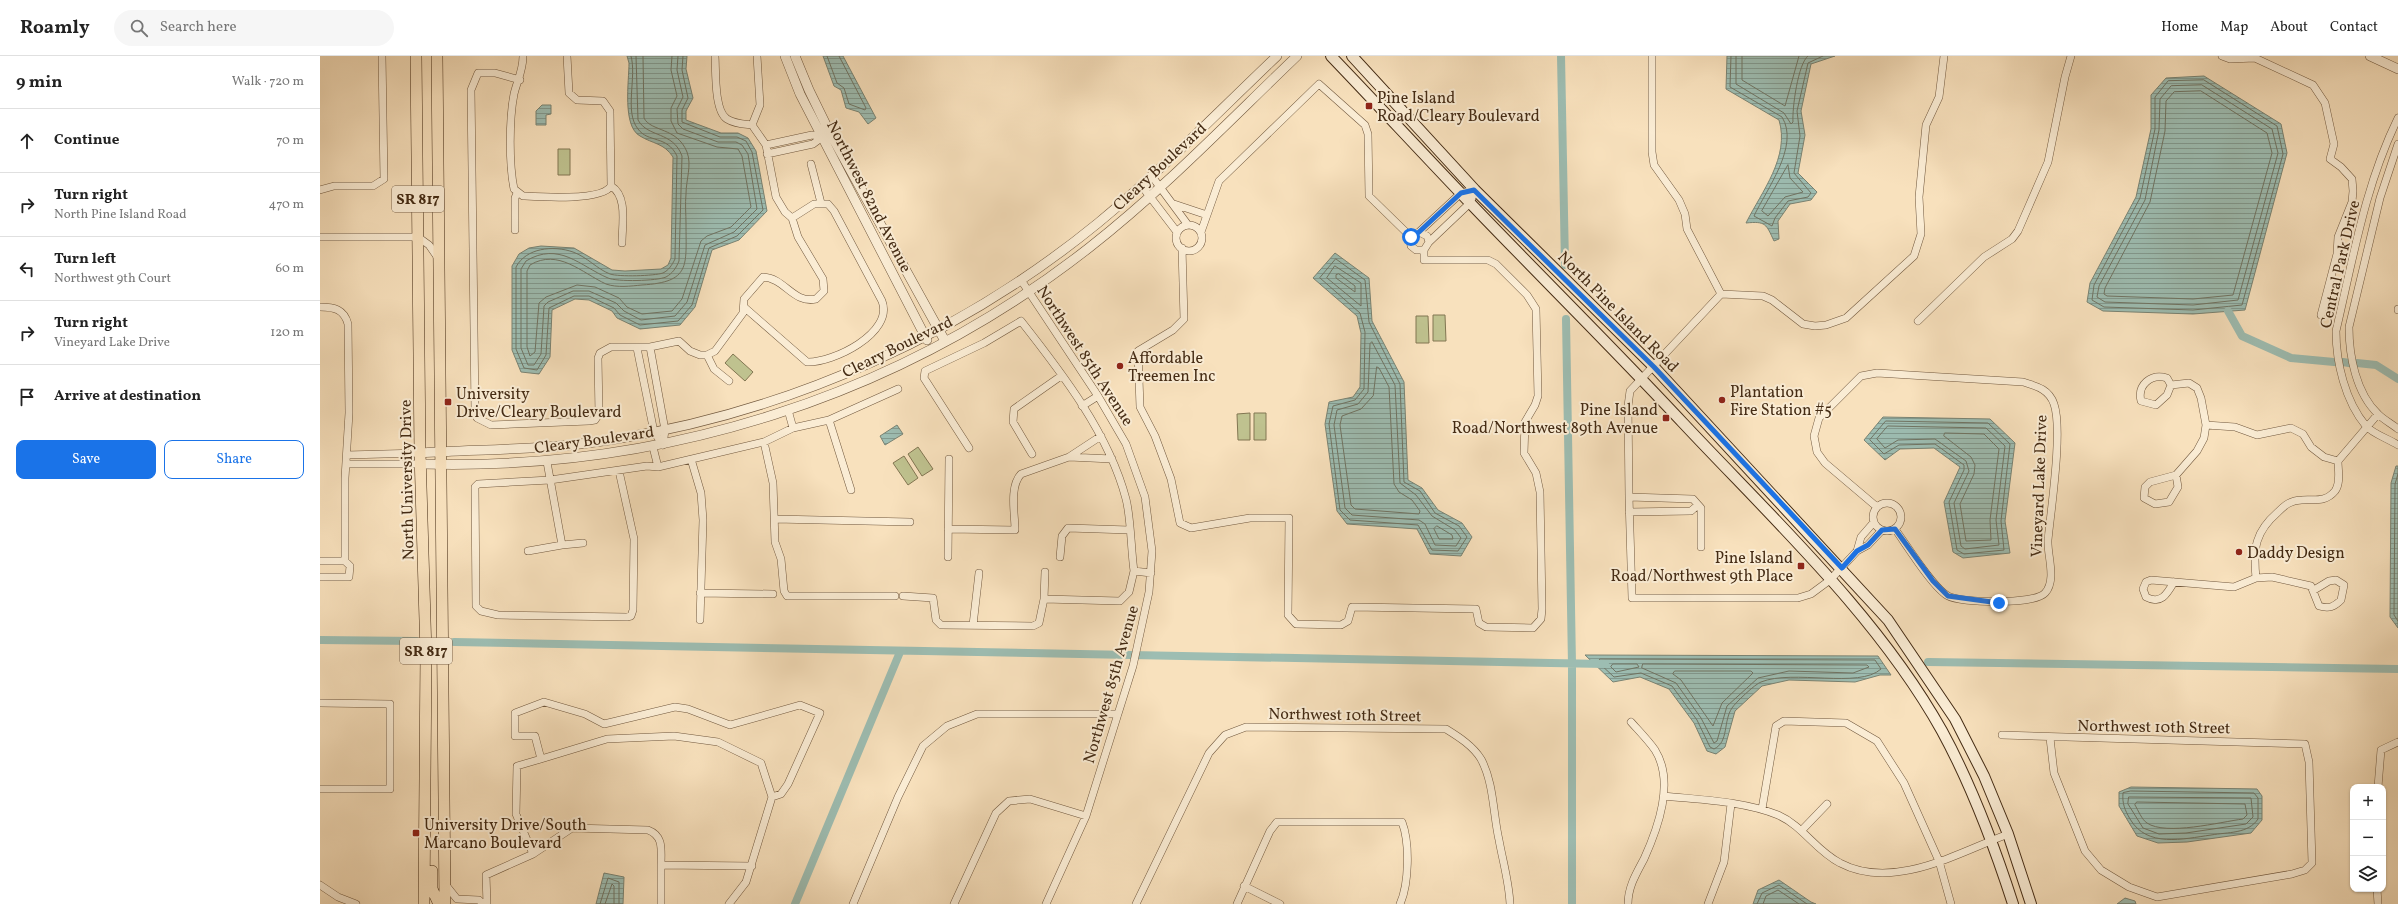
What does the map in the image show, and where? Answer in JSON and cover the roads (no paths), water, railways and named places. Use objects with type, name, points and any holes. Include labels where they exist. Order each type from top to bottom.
[{"type":"main road","name":"North University Drive","points":[[416,56],[421,459],[426,654],[424,904]]},
{"type":"main road","name":"SR 817","points":[[437,56],[445,904]]},
{"type":"main road","name":"North Pine Island Road","points":[[1331,56],[1470,203],[1642,379],[1830,580],[1871,628],[1904,672],[1941,730],[1992,840],[2013,904]]},
{"type":"main road","name":"North Pine Island Road","points":[[1352,56],[1474,190],[1654,367],[1842,568],[1888,620],[1955,719],[1984,776],[2008,834],[2031,904]]},
{"type":"main road","points":[[425,786],[430,793],[432,889],[439,904]]},
{"type":"street","points":[[320,190],[334,186],[373,186],[381,182],[384,176],[382,56]]},
{"type":"street","points":[[515,230],[515,198],[517,193],[513,182],[511,152],[514,94],[520,80],[523,56]]},
{"type":"street","points":[[517,193],[523,196],[596,196],[608,191],[611,186],[609,107],[598,100],[582,100],[572,97],[568,88],[567,56]]},
{"type":"street","points":[[520,80],[495,73],[478,73],[471,90],[473,393],[477,418],[491,425],[595,420],[599,414],[600,406],[598,358],[600,353],[610,347],[650,347],[679,340],[690,350],[707,355],[715,352],[743,313],[744,299],[763,277],[776,280],[801,299],[808,301],[822,296],[825,285],[798,236],[792,218],[785,212],[776,197],[766,145],[752,125],[735,123],[723,115],[718,106],[715,56]]},
{"type":"street","points":[[752,125],[760,105],[757,56]]},
{"type":"street","name":"Northwest 82nd Avenue","points":[[785,56],[800,94],[826,134],[946,341]]},
{"type":"street","name":"Northwest 82nd Avenue","points":[[796,56],[826,134],[932,348]]},
{"type":"street","name":"Cleary Boulevard","points":[[421,459],[441,452],[575,444],[666,430],[784,398],[838,377],[925,336],[1021,280],[1097,224],[1152,176],[1277,56]]},
{"type":"street","name":"Cleary Boulevard","points":[[421,459],[441,465],[486,465],[547,462],[594,457],[653,447],[723,430],[788,410],[853,385],[946,341],[1028,292],[1090,247],[1151,195],[1297,56]]},
{"type":"street","points":[[1652,56],[1652,152],[1654,165],[1679,200],[1687,229],[1721,294]]},
{"type":"street","points":[[1721,294],[1763,296],[1772,300],[1803,324],[1815,326],[1826,325],[1846,318],[1914,256],[1921,234],[1919,197],[1926,125],[1939,97],[1944,56]]},
{"type":"street","points":[[1918,321],[1984,257],[2012,239],[2018,231],[2048,162],[2065,77],[2071,56]]},
{"type":"street","points":[[2222,56],[2230,59],[2255,58],[2313,85],[2325,102],[2334,144],[2330,159],[2342,166],[2352,179],[2353,191],[2352,202],[2338,237],[2337,254],[2321,315]]},
{"type":"street","points":[[2370,56],[2398,69]]},
{"type":"street","points":[[1182,248],[1190,250],[1197,247],[1202,240],[1201,232],[1220,181],[1274,126],[1319,84],[1365,125],[1368,134],[1369,196],[1411,237]]},
{"type":"street","name":"Central Park Drive","points":[[2367,426],[2343,381],[2336,352],[2336,331],[2376,171],[2398,118]]},
{"type":"street","points":[[766,145],[812,135],[826,134]]},
{"type":"street","points":[[767,154],[813,144],[826,134]]},
{"type":"street","points":[[783,142],[786,151]]},
{"type":"street","name":"Central Park Drive","points":[[2398,144],[2391,161],[2380,198],[2349,327],[2349,347],[2356,375],[2367,399],[2378,414],[2398,429]]},
{"type":"street","points":[[811,164],[821,203]]},
{"type":"street","points":[[1152,176],[1188,225]]},
{"type":"street","points":[[1141,185],[1151,195],[1177,232]]},
{"type":"street","points":[[611,186],[617,189],[622,200],[622,243]]},
{"type":"street","points":[[1424,250],[1418,251],[1413,249],[1410,243],[1411,237],[1419,232],[1461,193],[1474,190]]},
{"type":"street","points":[[1201,232],[1196,227],[1188,225],[1182,227],[1177,232],[1176,239],[1182,248],[1184,319],[1173,330],[1138,351],[1140,407],[1155,436],[1171,479],[1178,518],[1186,527],[1191,528],[1250,518],[1289,518],[1288,615],[1296,624],[1341,625],[1348,621],[1352,607],[1476,609],[1479,623],[1486,627],[1528,629],[1538,624],[1541,619],[1540,492],[1536,473],[1524,453],[1525,422],[1535,405],[1538,396],[1536,309],[1527,295],[1496,264],[1488,260],[1424,260],[1424,250],[1428,242],[1470,203],[1474,190]]},
{"type":"street","points":[[744,307],[807,362],[824,360],[859,345],[878,326],[885,310],[882,302],[834,211],[828,204],[814,204],[792,218]]},
{"type":"street","points":[[1174,204],[1207,215]]},
{"type":"street","points":[[1419,232],[1427,236],[1428,242]]},
{"type":"street","points":[[320,237],[418,237],[429,245],[439,260]]},
{"type":"street","name":"Northwest 85th Avenue","points":[[1021,280],[1098,396],[1126,444],[1142,486],[1150,528],[1151,573],[1142,633],[1133,666],[1086,816],[1046,904]]},
{"type":"street","points":[[1721,294],[1630,391],[1628,406],[1629,512],[1632,598],[1798,598],[1811,594],[1830,580],[1857,551],[1868,545],[1882,530],[1895,529],[1901,522],[1898,508],[1886,503],[1877,507],[1873,515],[1874,522],[1882,530]]},
{"type":"street","points":[[320,307],[337,309],[343,313],[348,324],[345,561]]},
{"type":"street","points":[[968,448],[924,378],[926,371],[984,342],[1021,321],[1082,406],[1112,459],[1126,500],[1134,572],[1129,592],[1120,601],[1044,599]]},
{"type":"street","points":[[650,347],[666,430],[663,445]]},
{"type":"street","points":[[637,348],[654,432],[663,445]]},
{"type":"street","points":[[707,355],[714,369],[729,381]]},
{"type":"street","points":[[641,367],[653,365]]},
{"type":"street","name":"Vineyard Lake Drive","points":[[1877,507],[1825,463],[1817,452],[1814,436],[1819,418],[1861,376],[1877,373],[2023,382],[2043,388],[2054,404],[2056,436],[2048,546],[2051,583],[2045,594],[2030,600],[1999,603],[1948,596],[1933,581],[1895,529]]},
{"type":"street","points":[[2158,375],[2167,378],[2171,385],[2167,395],[2156,405],[2141,401],[2139,394],[2143,385],[2151,378],[2158,375]]},
{"type":"street","points":[[1032,454],[1013,422],[1014,409],[1061,376]]},
{"type":"street","points":[[2171,385],[2189,382],[2197,388],[2201,398],[2206,425],[2204,438],[2197,451],[2176,475],[2150,482],[2145,487],[2144,498],[2155,504],[2169,502],[2178,487],[2176,475]]},
{"type":"street","points":[[619,471],[634,538],[633,610],[631,616],[498,615],[481,611],[476,606],[475,487],[478,484],[550,480],[647,466],[658,467],[764,442],[793,428],[829,420],[898,389]]},
{"type":"street","points":[[1082,406],[1098,396]]},
{"type":"street","points":[[788,410],[793,428]]},
{"type":"street","points":[[2256,578],[2255,548],[2265,523],[2287,503],[2302,500],[2314,502],[2330,496],[2336,490],[2339,482],[2338,461],[2378,414]]},
{"type":"street","points":[[829,420],[851,490]]},
{"type":"street","points":[[2206,425],[2235,428],[2257,435],[2291,428],[2303,434],[2311,447],[2324,457],[2338,461]]},
{"type":"street","points":[[2367,426],[2398,445]]},
{"type":"street","points":[[948,530],[1015,530],[1015,487],[1021,474],[1069,457],[1100,436]]},
{"type":"street","points":[[764,442],[773,483],[775,542],[781,559],[784,591],[787,596],[895,596]]},
{"type":"street","points":[[653,447],[658,467]]},
{"type":"street","points":[[347,455],[421,459]]},
{"type":"street","points":[[1069,457],[1112,459]]},
{"type":"street","points":[[346,464],[421,459]]},
{"type":"street","points":[[691,459],[701,493],[704,520],[700,620]]},
{"type":"street","points":[[948,557],[950,459]]},
{"type":"street","points":[[547,462],[562,545]]},
{"type":"street","points":[[1629,497],[1693,499],[1701,508],[1701,547]]},
{"type":"street","points":[[1629,512],[1691,511],[1698,505]]},
{"type":"street","points":[[775,519],[910,522]]},
{"type":"street","points":[[1857,551],[1861,537],[1874,522]]},
{"type":"street","points":[[1060,557],[1062,536],[1068,528],[1129,530]]},
{"type":"street","points":[[528,551],[583,543]]},
{"type":"street","points":[[320,561],[345,561],[350,566],[349,577],[320,577]]},
{"type":"street","points":[[904,596],[933,598],[936,620],[940,625],[1033,626],[1039,623],[1044,599],[1044,572]]},
{"type":"street","points":[[1134,572],[1151,573]]},
{"type":"street","points":[[973,625],[979,573]]},
{"type":"street","points":[[2174,582],[2207,583],[2234,587],[2256,578],[2272,577],[2311,586],[2314,590],[2314,599],[2319,606],[2334,607],[2341,600],[2344,584],[2336,580],[2329,581],[2314,590]]},
{"type":"street","points":[[700,593],[773,594]]},
{"type":"street","points":[[541,759],[535,736],[515,736],[515,712],[544,702],[585,714],[604,724],[675,707],[688,709],[727,724],[800,705],[820,713],[788,784],[781,794],[772,797]]},
{"type":"street","points":[[320,703],[390,704],[390,790],[320,789]]},
{"type":"street","points":[[853,904],[898,797],[923,746],[947,726],[977,714],[1118,714]]},
{"type":"street","points":[[1762,809],[1776,726],[1784,721],[1846,723],[1877,741],[1904,783],[1939,861],[1951,904]]},
{"type":"street","points":[[1628,904],[1628,890],[1648,849],[1664,796],[1662,773],[1656,751],[1632,722]]},
{"type":"street","name":"Northwest 10th Street","points":[[1136,904],[1209,753],[1226,735],[1246,727],[1446,729],[1463,740],[1480,759],[1490,783],[1499,842],[1510,886],[1510,904]]},
{"type":"street","points":[[533,854],[516,814],[517,766],[607,739],[674,736],[718,742],[761,763],[772,797],[746,882],[729,904]]},
{"type":"street","name":"Northwest 10th Street","points":[[2002,736],[2305,744],[2309,762],[2312,862],[2305,870],[2157,900]]},
{"type":"street","points":[[2050,738],[2054,773],[2085,851],[2101,870],[2128,887],[2157,900]]},
{"type":"street","points":[[2378,784],[2381,750],[2398,742]]},
{"type":"street","points":[[1664,796],[1762,809],[1780,816],[1802,830],[1811,842],[1840,863],[1863,871],[1893,874],[1939,861],[2008,834]]},
{"type":"street","points":[[954,904],[996,813],[1009,801],[1030,799],[1086,816]]},
{"type":"street","points":[[1708,904],[1724,862],[1731,804]]},
{"type":"street","points":[[1802,830],[1827,804]]},
{"type":"street","points":[[1237,904],[1270,830],[1277,822],[1402,822],[1407,835],[1405,892],[1400,904]]},
{"type":"street","points":[[487,904],[486,875],[533,854],[572,828],[648,830],[656,833],[661,841],[662,904]]},
{"type":"street","points":[[662,865],[752,866]]},
{"type":"street","points":[[444,883],[457,900],[479,900],[483,904]]},
{"type":"street","points":[[320,885],[338,897],[356,904]]},
{"type":"street","points":[[1244,886],[1280,904]]},
{"type":"street","points":[[2376,892],[2378,904]]},
{"type":"water","points":[[627,56],[687,56],[686,69],[693,98],[686,111],[686,120],[721,133],[738,133],[748,138],[756,151],[767,211],[739,240],[712,250],[695,307],[680,325],[640,329],[617,318],[612,311],[589,300],[575,299],[552,310],[550,357],[539,374],[521,372],[512,350],[512,266],[519,254],[529,248],[541,246],[574,248],[612,270],[625,271],[661,269],[668,265],[671,258],[673,157],[670,152],[662,146],[645,139],[634,131],[629,113],[629,63]]},
{"type":"water","points":[[823,56],[843,56],[876,118],[868,124],[859,112],[846,108],[841,90],[834,86]]},
{"type":"water","points":[[1727,56],[1835,56],[1811,64],[1801,111],[1805,135],[1798,173],[1817,192],[1811,200],[1790,204],[1778,221],[1779,239],[1774,241],[1767,227],[1762,223],[1746,223],[1773,173],[1778,160],[1781,147],[1779,120],[1726,89]]},
{"type":"water","points":[[2204,76],[2281,124],[2287,153],[2245,310],[2193,314],[2103,311],[2087,302],[2090,283],[2136,197],[2151,129],[2151,95],[2166,78]]},
{"type":"water","points":[[542,105],[551,105],[551,114],[546,115],[546,125],[536,125],[536,111]]},
{"type":"water","points":[[1335,253],[1369,278],[1372,321],[1404,382],[1408,480],[1422,488],[1438,510],[1462,523],[1472,537],[1461,556],[1430,554],[1417,529],[1347,524],[1337,511],[1325,424],[1329,402],[1353,397],[1360,387],[1361,333],[1357,316],[1313,278]]},
{"type":"water","points":[[1883,417],[1990,419],[2015,443],[2005,521],[2010,553],[1963,558],[1953,552],[1944,502],[1960,467],[1934,448],[1900,449],[1885,460],[1864,440]]},
{"type":"water","points":[[897,425],[903,434],[885,445],[880,436]]},
{"type":"water","points":[[2396,466],[2398,466],[2398,628],[2390,617],[2391,483]]},
{"type":"water","points":[[1585,655],[1878,656],[1891,675],[1880,675],[1855,682],[1789,680],[1762,686],[1735,711],[1725,747],[1716,754],[1707,751],[1694,723],[1669,689],[1640,677],[1613,682]]},
{"type":"water","points":[[2131,787],[2257,789],[2262,796],[2262,820],[2251,833],[2187,842],[2158,843],[2137,836],[2119,806],[2119,792]]},
{"type":"water","points":[[604,873],[624,877],[623,904],[596,904]]},
{"type":"water","points":[[1779,880],[1816,904],[1753,904],[1758,890]]},
{"type":"water","points":[[2125,898],[2135,901],[2136,904],[2117,904]]},
{"type":"waterway","points":[[1561,56],[1565,265]]},
{"type":"waterway","points":[[2228,311],[2242,336],[2291,358],[2334,362]]},
{"type":"waterway","points":[[1566,319],[1572,664],[1572,904]]},
{"type":"waterway","points":[[2343,362],[2349,363]]},
{"type":"waterway","points":[[2357,363],[2376,365],[2398,379]]},
{"type":"waterway","points":[[320,640],[416,641]]},
{"type":"waterway","points":[[454,642],[1605,664]]},
{"type":"waterway","points":[[795,904],[900,652]]},
{"type":"waterway","points":[[1928,662],[2398,669]]},
{"type":"place","name":"Pine Island Road/Cleary Boulevard","points":[[1369,106]]},
{"type":"place","name":"Affordable Treemen Inc","points":[[1120,366]]},
{"type":"place","name":"Plantation Fire Station #5","points":[[1722,400]]},
{"type":"place","name":"University Drive/Cleary Boulevard","points":[[448,402]]},
{"type":"place","name":"Pine Island Road/Northwest 89th Avenue","points":[[1666,418]]},
{"type":"place","name":"Daddy Design","points":[[2239,552]]},
{"type":"place","name":"Pine Island Road/Northwest 9th Place","points":[[1801,566]]},
{"type":"place","name":"University Drive/South Marcano Boulevard","points":[[416,833]]}]
